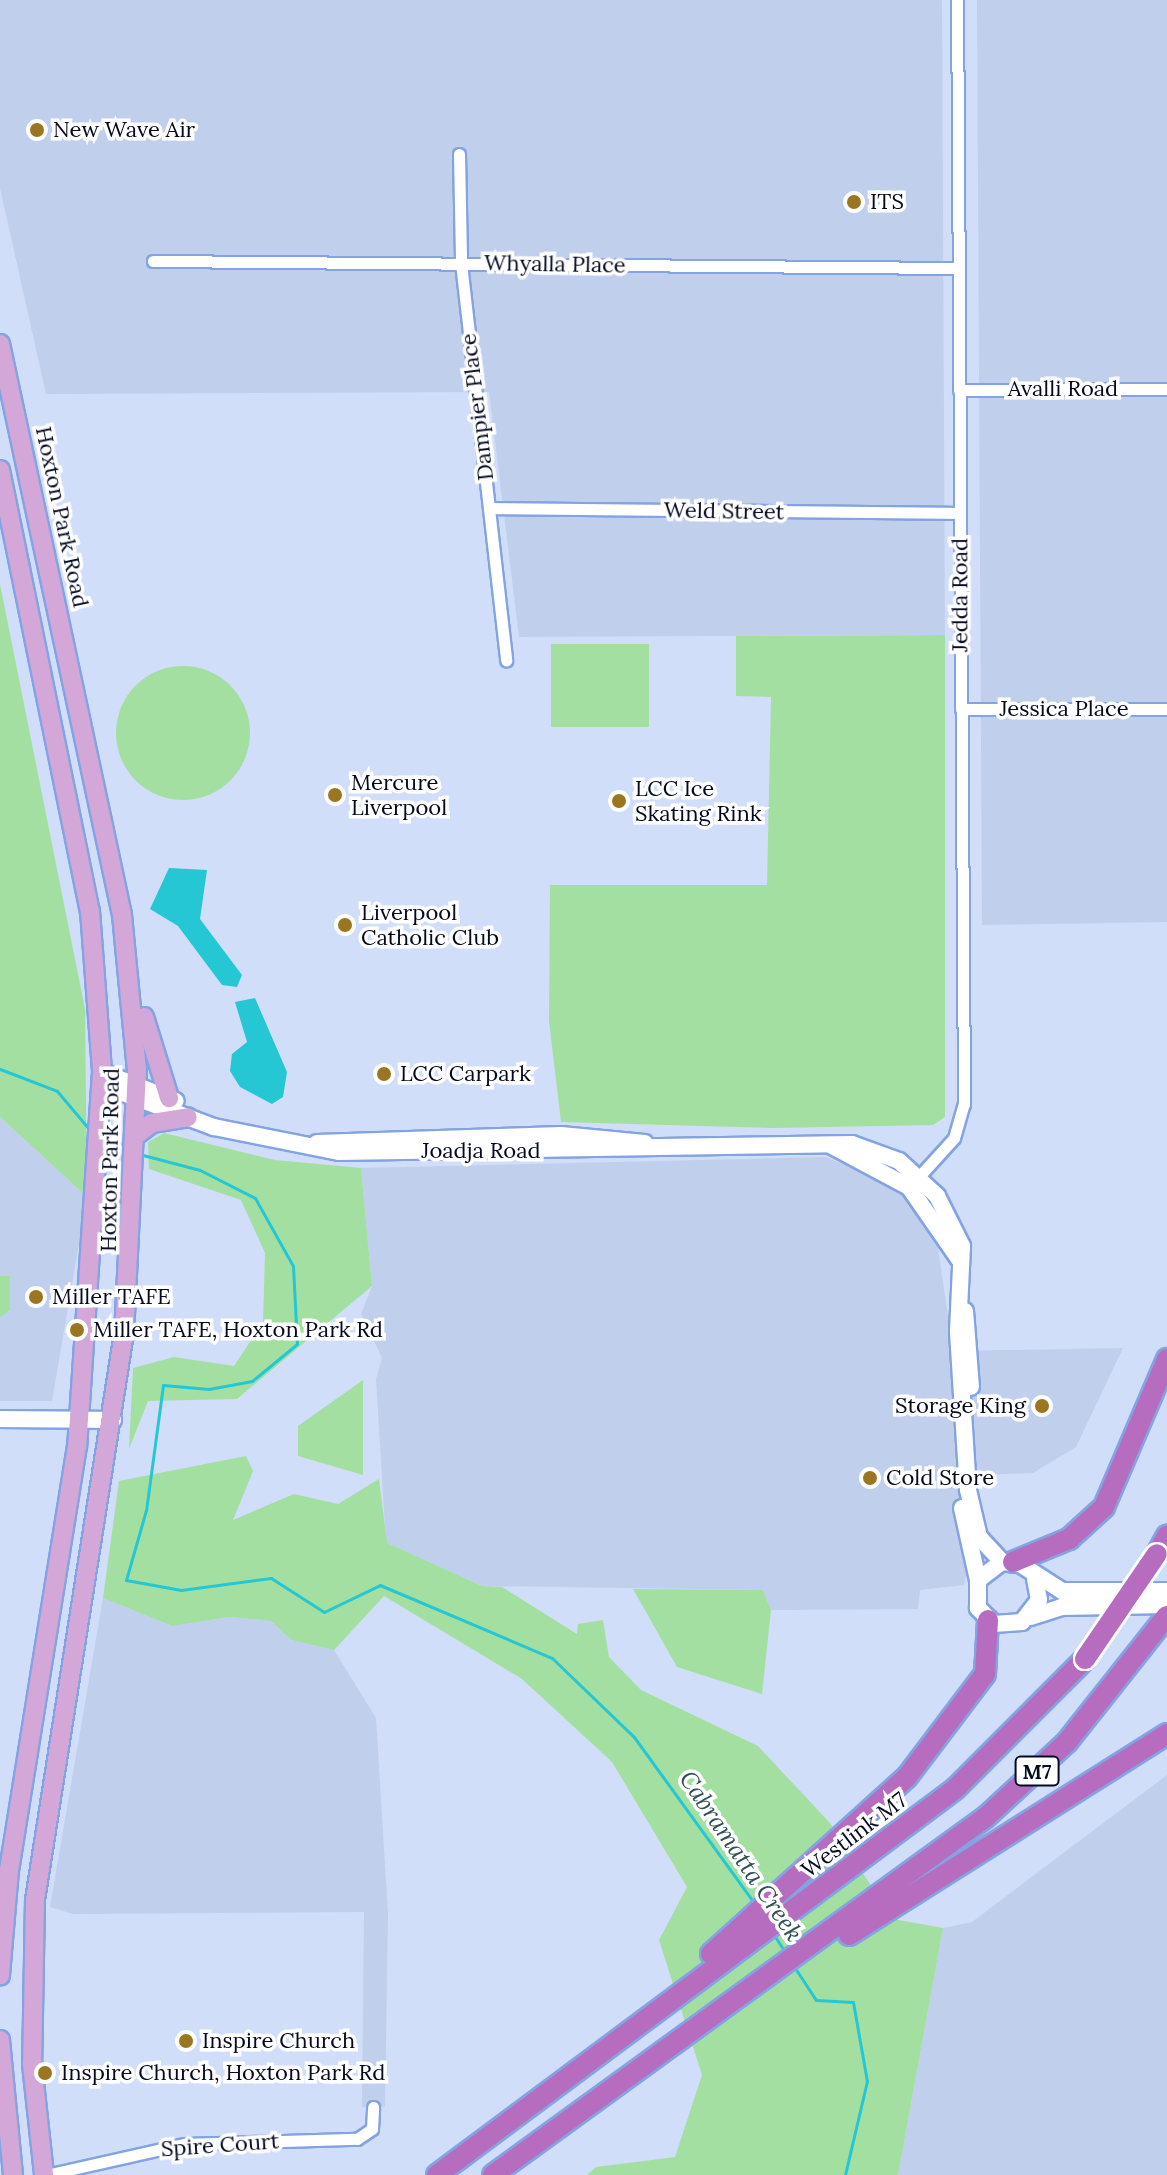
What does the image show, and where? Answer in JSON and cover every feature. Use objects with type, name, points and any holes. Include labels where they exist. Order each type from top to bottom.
[{"type":"highway","points":[[1007,1562],[1069,1539],[1104,1507],[1167,1359]]},
{"type":"highway","name":"Westlink M7","points":[[437,2175],[621,2032],[900,1832],[999,1751],[1085,1659],[1167,1536]]},
{"type":"highway","name":"M7","points":[[493,2175],[708,2020],[929,1874],[1028,1780],[1135,1661],[1167,1616]]},
{"type":"highway","points":[[621,2032],[881,1806],[985,1674],[988,1620]]},
{"type":"highway","points":[[929,1874],[1167,1734]]},
{"type":"main road","name":"Hoxton Park Road","points":[[0,344],[126,937],[138,1132],[133,1251],[113,1420],[35,1900],[32,2064],[45,2175]]},
{"type":"main road","name":"Hoxton Park Road","points":[[0,470],[90,911],[102,1078],[100,1154],[79,1418],[7,1884],[0,1976]]},
{"type":"main road","points":[[126,937],[152,1063],[169,1098]]},
{"type":"main road","name":"Joadja Road","points":[[102,1078],[188,1117],[317,1143],[339,1152],[624,1150],[645,1143],[830,1146],[915,1182]]},
{"type":"main road","name":"Joadja Road","points":[[137,1092],[169,1098],[231,1128]]},
{"type":"main road","points":[[138,1132],[188,1117]]},
{"type":"main road","points":[[915,1182],[961,1262],[971,1368],[966,1414],[968,1490],[963,1526],[978,1580],[975,1601],[988,1620],[1009,1626],[1061,1607],[1167,1605]]},
{"type":"main road","points":[[0,1419],[113,1420]]},
{"type":"main road","points":[[968,1490],[979,1537],[1007,1562],[1035,1579],[1062,1591],[1167,1591]]},
{"type":"main road","points":[[978,1580],[1007,1562]]},
{"type":"main road","points":[[1028,1618],[1039,1600],[1035,1579]]},
{"type":"main road","points":[[0,2040],[13,2175]]},
{"type":"street","name":"Jedda Road","points":[[915,1182],[954,1138],[964,1104],[957,0]]},
{"type":"street","name":"Dampier Place","points":[[459,154],[461,263],[506,660]]},
{"type":"street","name":"Whyalla Place","points":[[153,261],[958,268]]},
{"type":"street","name":"Avalli Road","points":[[959,390],[1167,389]]},
{"type":"street","name":"Weld Street","points":[[489,508],[960,513]]},
{"type":"street","name":"Jessica Place","points":[[961,709],[1167,709]]},
{"type":"street","name":"Spire Court","points":[[45,2175],[184,2144],[357,2139],[372,2129],[373,2107]]},
{"type":"shaded area","points":[[0,0],[942,0],[945,635],[519,637],[489,392],[46,394],[0,188]]},
{"type":"shaded area","points":[[977,0],[1167,0],[1167,922],[982,925]]},
{"type":"shaded area","name":"Miller TAFE","points":[[0,1117],[87,1197],[52,1401],[0,1401]]},
{"type":"shaded area","points":[[826,1157],[900,1189],[937,1241],[953,1351],[1123,1348],[1076,1447],[1033,1473],[956,1476],[969,1559],[964,1585],[920,1590],[918,1609],[771,1610],[763,1590],[482,1586],[386,1543],[376,1379],[382,1358],[361,1314],[372,1286],[361,1168]]},
{"type":"shaded area","points":[[103,1598],[172,1626],[230,1617],[271,1621],[291,1640],[334,1650],[376,1718],[388,1914],[385,2107],[362,2107],[364,1912],[73,1914],[50,1907]]},
{"type":"shaded area","points":[[1167,1775],[1167,2175],[898,2175],[943,1928],[972,1922]]},
{"type":"green space","points":[[0,584],[85,1009],[87,1197],[0,1117]]},
{"type":"green space","points":[[945,635],[945,1117],[933,1125],[775,1128],[561,1122],[549,1021],[550,885],[767,885],[771,697],[736,696],[736,636]]},
{"type":"green space","points":[[551,644],[649,644],[649,727],[551,727]]},
{"type":"green space","points":[[183,666],[209,671],[230,686],[245,707],[250,733],[245,759],[230,780],[209,795],[183,800],[157,795],[136,780],[121,759],[116,733],[121,707],[136,686],[157,671]]},
{"type":"green space","points":[[164,1133],[275,1160],[361,1168],[372,1286],[237,1399],[148,1401],[129,1449],[133,1368],[174,1357],[234,1366],[263,1322],[265,1253],[241,1200],[149,1169],[148,1142]]},
{"type":"green space","points":[[0,1276],[10,1276],[10,1310],[0,1317]]},
{"type":"green space","points":[[363,1380],[363,1475],[298,1456],[298,1426]]},
{"type":"green space","points":[[246,1456],[253,1471],[233,1520],[294,1494],[338,1504],[379,1479],[387,1543],[482,1586],[502,1587],[577,1634],[578,1624],[603,1620],[609,1657],[641,1690],[758,1746],[830,1823],[893,1919],[943,1928],[898,2175],[587,2175],[596,2167],[675,2157],[702,2075],[659,1940],[687,1887],[612,1762],[522,1679],[384,1596],[334,1650],[291,1640],[271,1621],[230,1617],[172,1626],[103,1598],[119,1481]]},
{"type":"green space","points":[[633,1589],[763,1590],[771,1610],[762,1694],[677,1667]]},
{"type":"water","points":[[169,868],[207,870],[200,919],[242,975],[237,987],[222,985],[178,926],[150,909]]},
{"type":"water","points":[[255,998],[287,1072],[283,1097],[272,1104],[240,1087],[230,1071],[232,1054],[247,1042],[235,1002]]},
{"type":"waterway","name":"Cabramatta Creek","points":[[0,1069],[57,1091],[89,1129]]},
{"type":"waterway","name":"Cabramatta Creek","points":[[104,1136],[126,1146]]},
{"type":"waterway","name":"Cabramatta Creek","points":[[139,1154],[200,1170],[255,1198],[293,1266],[297,1344],[252,1381],[209,1389],[163,1385],[146,1510],[126,1580],[181,1590],[271,1578],[324,1612],[380,1585],[552,1658],[634,1737],[755,1904]]},
{"type":"waterway","name":"Cabramatta Creek","points":[[774,1935],[785,1952]]},
{"type":"waterway","name":"Cabramatta Creek","points":[[793,1965],[816,2000],[853,2002],[867,2081],[845,2175]]},
{"type":"place","name":"New Wave Air","points":[[37,130]]},
{"type":"place","name":"ITS","points":[[854,202]]},
{"type":"place","name":"Mercure Liverpool","points":[[335,795]]},
{"type":"place","name":"LCC Ice Skating Rink","points":[[619,801]]},
{"type":"place","name":"Liverpool Catholic Club","points":[[345,925]]},
{"type":"place","name":"LCC Carpark","points":[[384,1074]]},
{"type":"place","name":"Miller TAFE","points":[[36,1297]]},
{"type":"place","name":"Miller TAFE, Hoxton Park Rd","points":[[77,1330]]},
{"type":"place","name":"Storage King","points":[[1042,1406]]},
{"type":"place","name":"Cold Store","points":[[870,1478]]},
{"type":"place","name":"Inspire Church","points":[[186,2041]]},
{"type":"place","name":"Inspire Church, Hoxton Park Rd","points":[[45,2073]]}]
